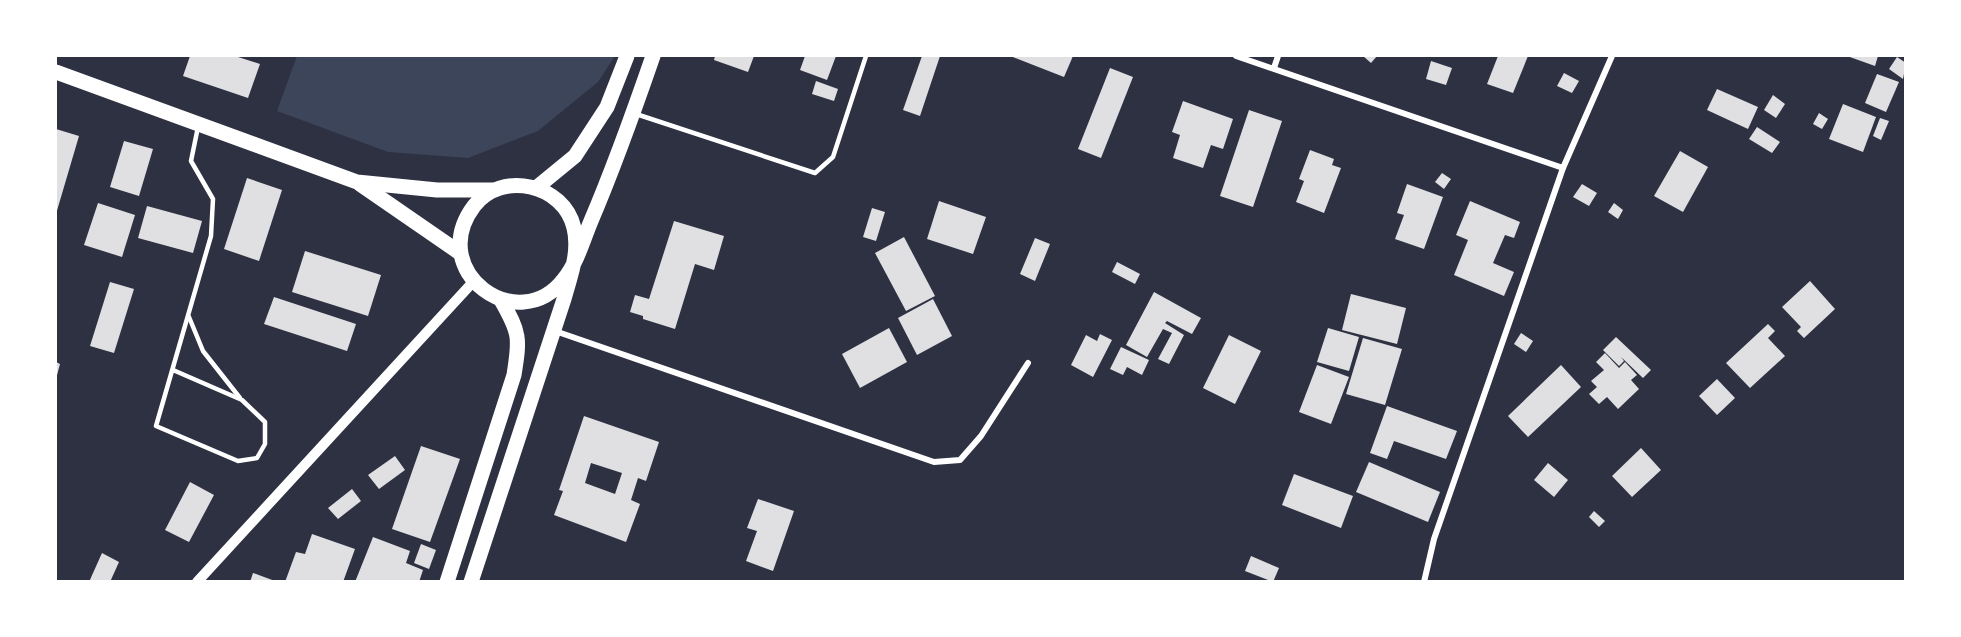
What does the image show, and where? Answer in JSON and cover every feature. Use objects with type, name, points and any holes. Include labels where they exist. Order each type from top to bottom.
[{"type":"main road","points":[[536,188],[575,156],[607,107],[627,56]]},
{"type":"main road","points":[[471,582],[554,331],[573,264],[653,56]]},
{"type":"main road","points":[[56,72],[357,182],[460,253]]},
{"type":"main road","points":[[357,182],[437,190],[493,190],[507,186],[536,188],[553,196],[570,218],[576,245],[573,264],[564,279],[552,291],[527,301],[501,300],[486,293],[473,282],[465,269],[460,253],[460,234],[466,216],[478,201],[493,190]]},
{"type":"main road","points":[[447,582],[514,375],[519,342],[515,324],[501,300]]},
{"type":"street","points":[[1236,56],[1563,168]]},
{"type":"street","points":[[1274,68],[1278,56]]},
{"type":"street","points":[[1424,582],[1434,539],[1563,168],[1612,56]]},
{"type":"street","points":[[197,582],[473,282]]},
{"type":"street","points":[[554,331],[934,462],[960,460],[981,436],[1028,363]]},
{"type":"lane","points":[[633,113],[815,172],[833,157],[866,56]]},
{"type":"lane","points":[[189,316],[203,351],[242,400],[265,422],[265,444],[257,458],[238,461],[156,426],[211,236],[213,199],[191,161],[199,124]]},
{"type":"lane","points":[[173,370],[242,400]]},
{"type":"shaded area","points":[[297,56],[615,56],[598,82],[538,131],[468,158],[388,152],[277,111]]},
{"type":"building","points":[[190,56],[235,56],[260,64],[248,98],[183,76]]},
{"type":"building","points":[[715,56],[754,56],[748,72],[714,60]]},
{"type":"building","points":[[805,56],[836,56],[827,80],[800,70]]},
{"type":"building","points":[[922,56],[940,56],[920,116],[903,110]]},
{"type":"building","points":[[1010,56],[1073,56],[1064,77]]},
{"type":"building","points":[[1363,56],[1377,56],[1371,63]]},
{"type":"building","points":[[1498,56],[1528,56],[1513,93],[1487,84]]},
{"type":"building","points":[[1847,56],[1878,56],[1875,66]]},
{"type":"building","points":[[1897,57],[1906,63],[1903,79],[1889,69]]},
{"type":"building","points":[[1431,61],[1452,68],[1446,85],[1426,79]]},
{"type":"building","points":[[1110,68],[1133,77],[1101,158],[1078,149]]},
{"type":"building","points":[[1564,73],[1579,81],[1572,93],[1557,86]]},
{"type":"building","points":[[1877,74],[1899,82],[1886,112],[1865,103]]},
{"type":"building","points":[[816,81],[838,89],[834,101],[812,94]]},
{"type":"building","points":[[1717,89],[1758,107],[1748,129],[1707,110]]},
{"type":"building","points":[[1773,95],[1785,104],[1776,118],[1764,110]]},
{"type":"building","points":[[1183,101],[1233,119],[1223,149],[1211,145],[1203,168],[1173,158],[1180,135],[1172,132]]},
{"type":"building","points":[[1843,104],[1876,117],[1863,152],[1829,139]]},
{"type":"building","points":[[1249,110],[1282,121],[1253,207],[1220,196]]},
{"type":"building","points":[[1819,113],[1828,119],[1822,129],[1813,124]]},
{"type":"building","points":[[1880,118],[1889,121],[1881,140],[1873,136]]},
{"type":"building","points":[[1757,127],[1780,142],[1772,153],[1749,139]]},
{"type":"building","points":[[56,129],[79,136],[56,214]]},
{"type":"building","points":[[124,141],[153,149],[139,196],[110,187]]},
{"type":"building","points":[[1310,150],[1334,159],[1332,165],[1341,168],[1324,213],[1296,202],[1304,181],[1299,179]]},
{"type":"building","points":[[1680,151],[1708,167],[1683,212],[1654,196]]},
{"type":"building","points":[[1442,173],[1451,179],[1444,189],[1435,182]]},
{"type":"building","points":[[247,178],[282,190],[259,261],[224,249]]},
{"type":"building","points":[[1407,184],[1443,197],[1424,249],[1395,239],[1404,215],[1397,213]]},
{"type":"building","points":[[1582,184],[1597,193],[1589,206],[1573,197]]},
{"type":"building","points":[[939,201],[986,217],[973,254],[927,239]]},
{"type":"building","points":[[1470,201],[1520,222],[1514,238],[1505,235],[1493,263],[1514,272],[1504,296],[1454,275],[1468,240],[1456,235]]},
{"type":"building","points":[[98,203],[135,215],[122,257],[84,245]]},
{"type":"building","points":[[1614,203],[1623,210],[1618,219],[1608,212]]},
{"type":"building","points":[[147,206],[202,221],[193,253],[138,238]]},
{"type":"building","points":[[872,208],[885,212],[876,241],[863,237]]},
{"type":"building","points":[[674,221],[724,236],[714,270],[695,264],[675,329],[643,319],[643,316],[630,312],[635,295],[649,299]]},
{"type":"building","points":[[904,237],[935,296],[906,311],[875,253]]},
{"type":"building","points":[[1035,238],[1050,244],[1035,281],[1020,274]]},
{"type":"building","points":[[305,251],[381,275],[368,316],[292,292]]},
{"type":"building","points":[[1117,262],[1140,274],[1135,284],[1112,272]]},
{"type":"building","points":[[1810,281],[1835,309],[1804,338],[1797,331],[1801,327],[1782,307]]},
{"type":"building","points":[[110,282],[134,289],[114,353],[90,346]]},
{"type":"building","points":[[1154,292],[1201,318],[1192,334],[1167,321],[1165,323],[1184,335],[1169,364],[1158,359],[1172,333],[1163,329],[1147,357],[1126,345]]},
{"type":"building","points":[[1351,294],[1406,308],[1397,344],[1342,330]]},
{"type":"building","points":[[274,297],[356,324],[347,351],[264,324]]},
{"type":"building","points":[[933,299],[952,336],[917,355],[898,318]]},
{"type":"building","points":[[1768,324],[1775,331],[1768,338],[1785,356],[1750,388],[1726,363]]},
{"type":"building","points":[[889,328],[907,362],[860,388],[842,354]]},
{"type":"building","points":[[1328,328],[1359,337],[1349,371],[1317,362]]},
{"type":"building","points":[[1521,333],[1533,341],[1526,352],[1514,344]]},
{"type":"building","points":[[1100,334],[1112,340],[1093,377],[1071,365],[1086,335],[1097,341]]},
{"type":"building","points":[[1229,335],[1261,351],[1235,404],[1203,388]]},
{"type":"building","points":[[1616,337],[1651,370],[1643,378],[1621,357],[1624,361],[1619,366],[1603,350]]},
{"type":"building","points":[[1363,338],[1402,349],[1385,405],[1346,394]]},
{"type":"building","points":[[1121,347],[1149,360],[1142,375],[1127,367],[1123,375],[1110,369]]},
{"type":"building","points":[[1605,353],[1619,368],[1625,362],[1637,375],[1631,380],[1639,389],[1618,409],[1607,397],[1599,404],[1589,394],[1597,387],[1591,381],[1604,370],[1596,362]]},
{"type":"building","points":[[56,362],[60,364],[56,379]]},
{"type":"building","points":[[1317,365],[1349,377],[1331,424],[1299,412]]},
{"type":"building","points":[[1561,365],[1581,387],[1528,437],[1508,416]]},
{"type":"building","points":[[1717,379],[1735,398],[1717,415],[1699,396]]},
{"type":"building","points":[[1387,406],[1457,431],[1446,459],[1394,441],[1387,459],[1370,453]]},
{"type":"building","points":[[584,416],[659,442],[646,481],[638,478],[631,500],[640,504],[626,542],[554,515],[563,491],[559,490]],"holes":[[[591,463],[622,473],[615,494],[585,483]]]},
{"type":"building","points":[[421,446],[460,459],[430,542],[392,529]]},
{"type":"building","points":[[1641,448],[1661,470],[1632,497],[1612,476]]},
{"type":"building","points":[[395,456],[405,470],[379,489],[368,475]]},
{"type":"building","points":[[1369,462],[1440,492],[1428,522],[1356,492]]},
{"type":"building","points":[[1548,463],[1568,480],[1554,497],[1534,480]]},
{"type":"building","points":[[1294,474],[1353,496],[1341,528],[1282,505]]},
{"type":"building","points":[[190,482],[214,495],[189,542],[165,530]]},
{"type":"building","points":[[352,489],[361,501],[338,519],[328,508]]},
{"type":"building","points":[[758,499],[794,511],[773,571],[746,561],[757,531],[747,528]]},
{"type":"building","points":[[1594,511],[1605,521],[1599,527],[1589,517]]},
{"type":"building","points":[[312,534],[355,549],[343,582],[285,582],[296,552],[305,554]]},
{"type":"building","points":[[373,537],[410,551],[406,563],[423,570],[419,582],[355,582]]},
{"type":"building","points":[[421,544],[436,550],[429,569],[414,563]]},
{"type":"building","points":[[102,553],[119,562],[110,582],[89,582]]},
{"type":"building","points":[[1251,556],[1279,568],[1273,582],[1245,571]]},
{"type":"building","points":[[253,573],[275,581],[275,582],[250,582]]}]
